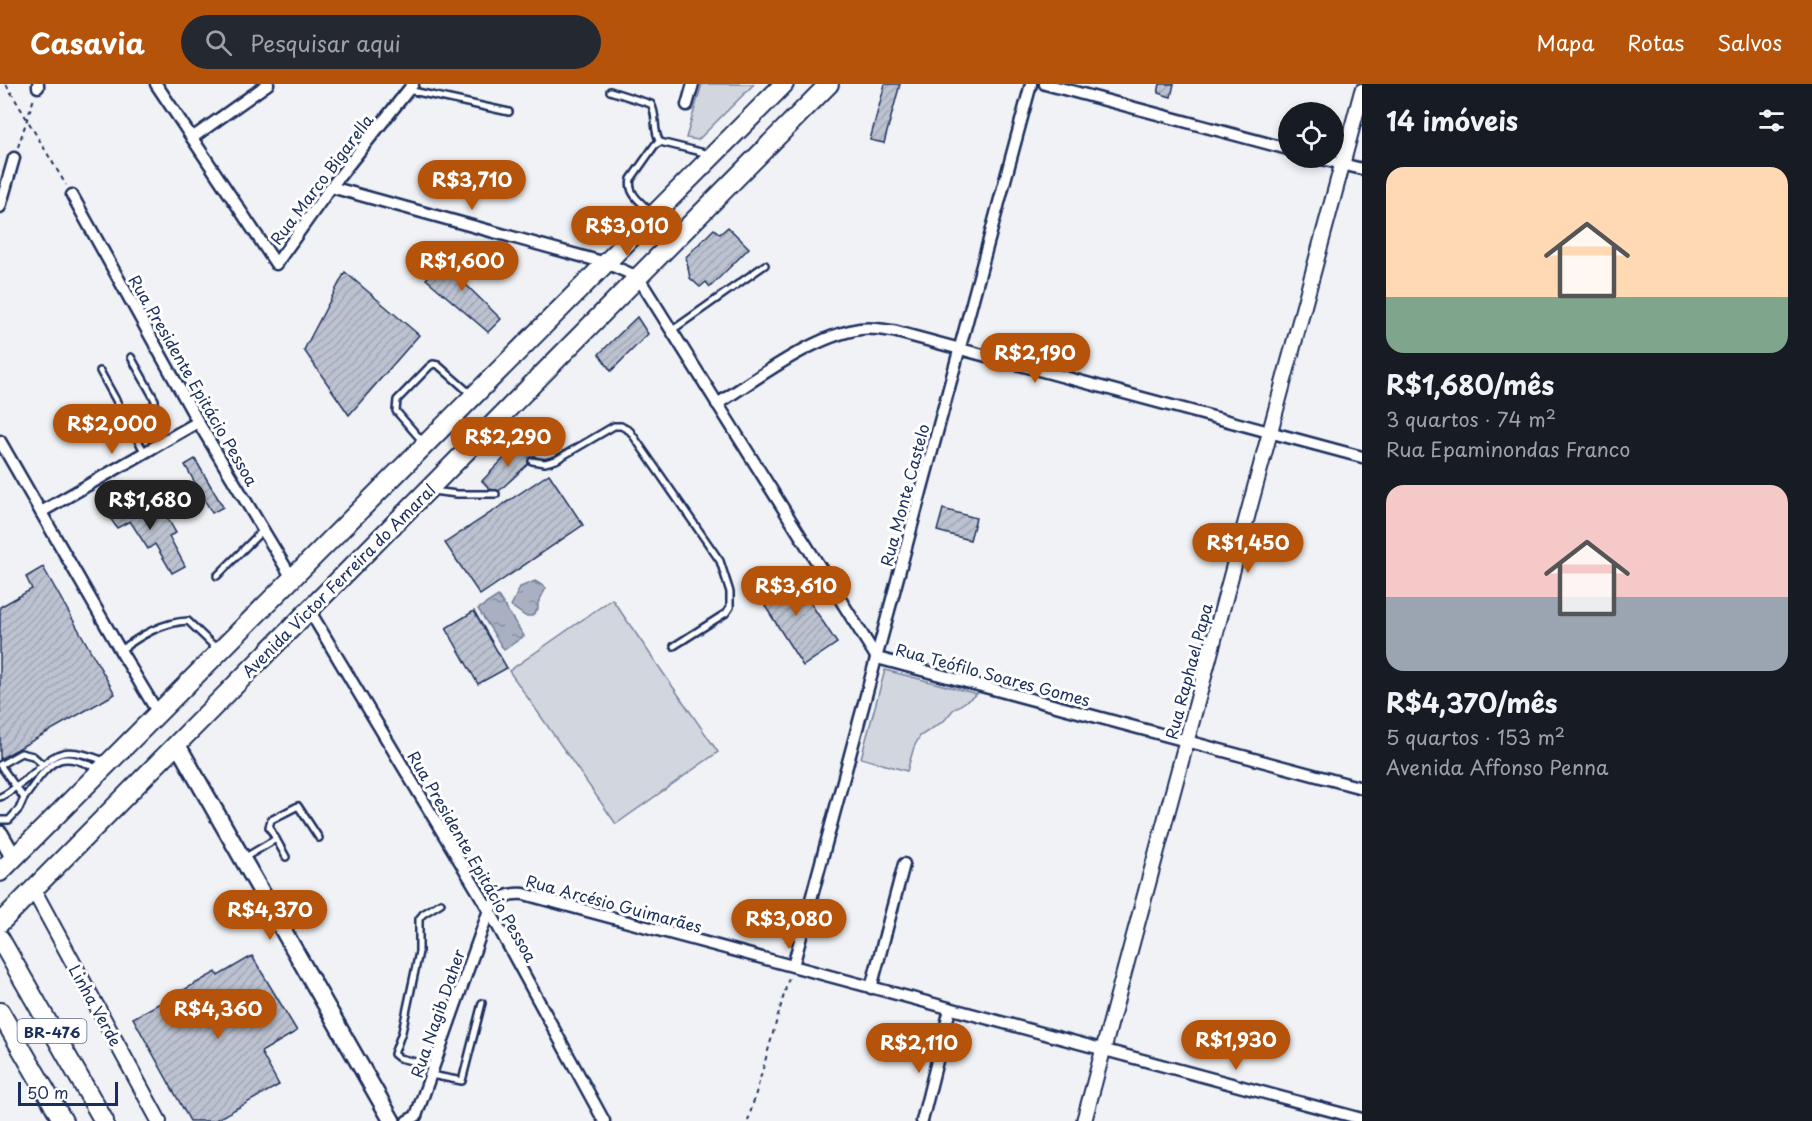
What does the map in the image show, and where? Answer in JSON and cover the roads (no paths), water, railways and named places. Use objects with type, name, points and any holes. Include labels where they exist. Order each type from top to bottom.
[{"type":"highway","name":"Avenida Victor Ferreira do Amaral","points":[[0,872],[784,84]]},
{"type":"highway","name":"Avenida Victor Ferreira do Amaral","points":[[0,923],[829,84]]},
{"type":"highway","name":"BR-476","points":[[0,939],[105,1121]]},
{"type":"highway","points":[[0,1012],[63,1121]]},
{"type":"main road","points":[[177,744],[392,1121]]},
{"type":"main road","points":[[0,834],[14,858]]},
{"type":"street","points":[[156,84],[192,138],[268,84]]},
{"type":"street","points":[[687,105],[693,84]]},
{"type":"street","name":"Rua Monte Castelo","points":[[793,966],[1031,84]]},
{"type":"street","points":[[1045,84],[1278,147]]},
{"type":"street","name":"Rua Marco Bigarella","points":[[192,138],[276,264],[331,188],[410,87]]},
{"type":"street","name":"Rua Raphael Papa","points":[[1344,157],[1362,91]]},
{"type":"street","points":[[0,207],[14,158]]},
{"type":"street","points":[[1344,164],[1362,169]]},
{"type":"street","name":"Rua Raphael Papa","points":[[1084,1121],[1341,168]]},
{"type":"street","points":[[331,188],[606,263],[638,277]]},
{"type":"street","name":"Rua Presidente Epitácio Pessoa","points":[[72,195],[198,422],[292,578]]},
{"type":"street","name":"Rua Teófilo Soares Gomes","points":[[638,277],[877,658],[1362,788]]},
{"type":"street","points":[[717,404],[810,347],[841,333],[879,329],[1362,457]]},
{"type":"street","points":[[41,512],[198,422]]},
{"type":"street","points":[[1,444],[158,713]]},
{"type":"street","name":"Rua Presidente Epitácio Pessoa","points":[[309,610],[489,910],[604,1121]]},
{"type":"street","points":[[871,988],[904,864]]},
{"type":"street","name":"Linha Verde","points":[[33,889],[159,1121]]},
{"type":"street","name":"Rua Arcésio Guimarães","points":[[489,910],[504,896],[524,894],[1362,1119]]},
{"type":"street","name":"Rua Nagib Daher","points":[[407,1121],[416,1116],[489,910]]},
{"type":"street","points":[[922,1121],[950,1009]]},
{"type":"lane","points":[[410,87],[509,112]]},
{"type":"lane","points":[[610,91],[651,104],[655,135],[660,142],[713,155]]},
{"type":"lane","points":[[654,215],[630,191],[629,186],[631,179],[655,145],[660,142]]},
{"type":"lane","points":[[671,331],[765,265]]},
{"type":"lane","points":[[128,422],[155,404],[155,400],[131,357]]},
{"type":"lane","points":[[425,445],[396,411],[395,406],[397,400],[429,367],[433,364],[438,365],[474,396]]},
{"type":"lane","points":[[100,371],[145,453]]},
{"type":"lane","points":[[495,422],[517,446]]},
{"type":"lane","points":[[532,461],[545,463],[556,460],[614,426],[621,426],[630,431],[720,561],[730,592],[730,607],[726,613],[674,646]]},
{"type":"lane","points":[[428,490],[457,494],[496,494]]},
{"type":"lane","points":[[217,576],[263,530]]},
{"type":"lane","points":[[120,650],[138,637],[173,622],[188,621],[219,652]]},
{"type":"lane","points":[[0,797],[29,779],[51,757],[69,751],[82,753],[105,766]]},
{"type":"lane","points":[[24,798],[0,765],[21,753],[33,756],[42,764]]},
{"type":"lane","points":[[0,820],[9,820],[47,769],[61,759],[105,766]]},
{"type":"lane","points":[[286,857],[269,827],[271,820],[298,806],[319,838]]},
{"type":"lane","points":[[242,859],[276,839]]},
{"type":"lane","points":[[441,903],[419,919],[419,952],[402,1032],[394,1054],[399,1058],[462,1081],[482,1003]]},
{"type":"water","points":[[535,581],[546,588],[538,603],[538,609],[532,616],[525,616],[511,606],[520,587]]},
{"type":"water","points":[[498,596],[524,636],[504,650],[478,609]]}]
